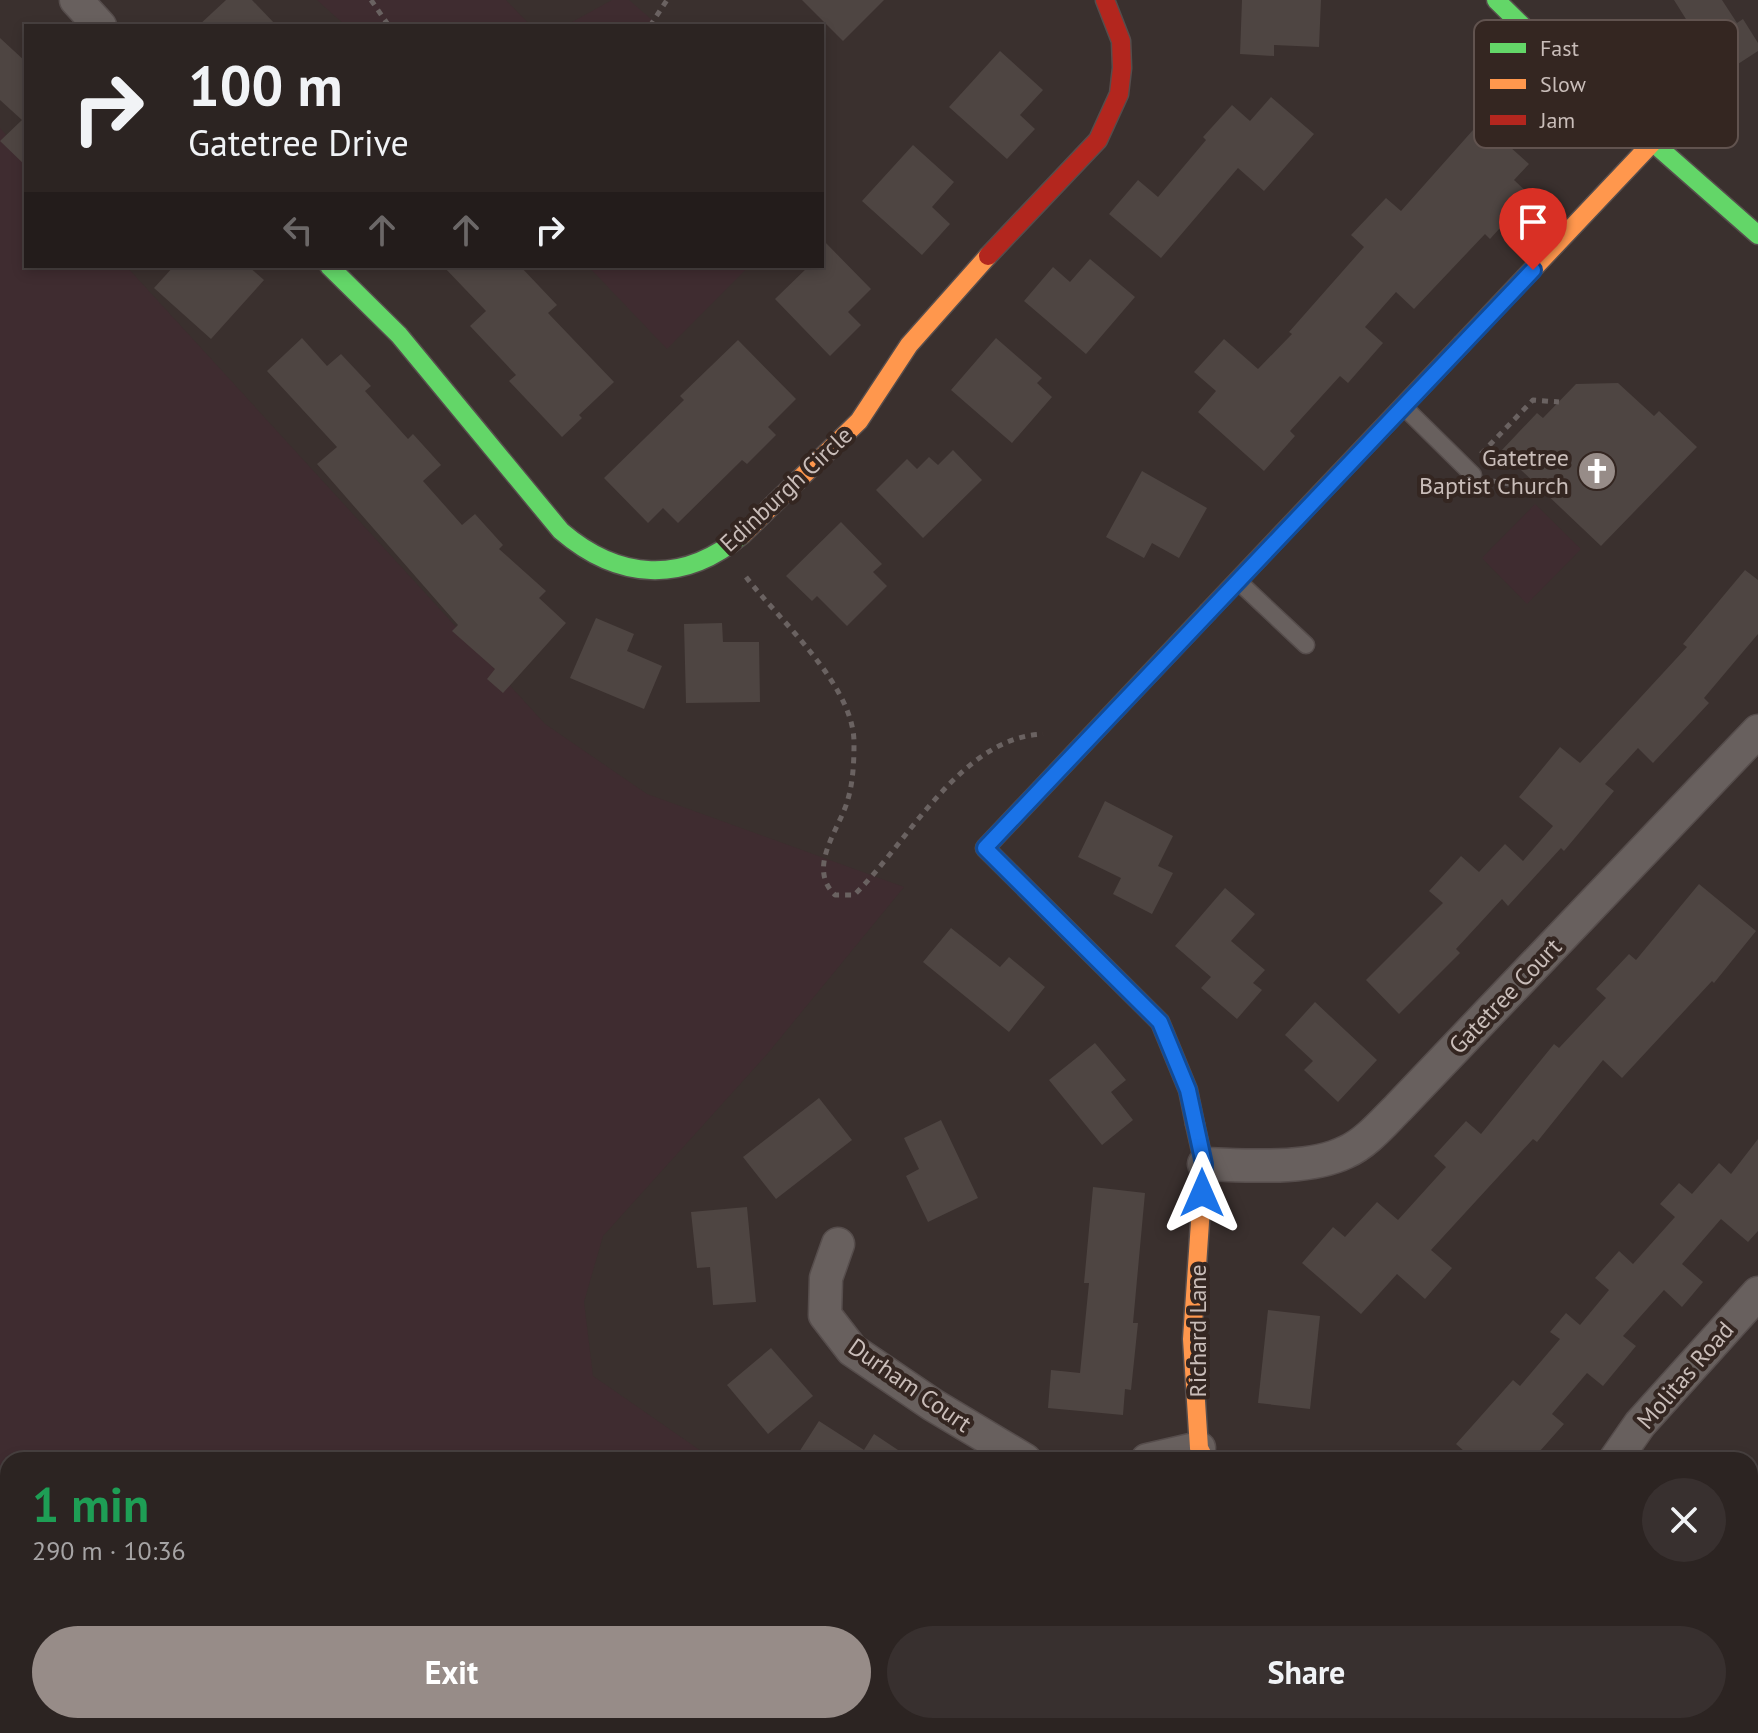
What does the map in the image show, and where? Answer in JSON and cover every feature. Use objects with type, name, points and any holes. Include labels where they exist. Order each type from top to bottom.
[{"type":"street","points":[[76,0],[98,24]]},
{"type":"street","name":"Edinburgh Circle","points":[[331,268],[399,335],[561,531],[589,553],[610,563],[649,570],[693,565],[725,550],[859,421],[909,345],[947,300],[1098,140],[1119,94],[1122,68],[1121,41],[1105,0]]},
{"type":"street","points":[[1496,0],[1516,20]]},
{"type":"street","points":[[1088,738],[1647,148]]},
{"type":"street","points":[[1660,148],[1758,235]]},
{"type":"street","name":"Gatetree Court","points":[[1204,1164],[1307,1162],[1344,1153],[1360,1144],[1758,731]]},
{"type":"street","name":"Richard Lane","points":[[1088,738],[985,848],[1160,1022],[1188,1090],[1204,1164],[1192,1339],[1202,1452]]},
{"type":"street","name":"Durham Court","points":[[838,1244],[826,1278],[825,1315],[852,1350],[933,1405],[1012,1452]]},
{"type":"street","name":"Molitas Road","points":[[1621,1452],[1640,1424],[1752,1310]]},
{"type":"lane","points":[[1404,407],[1470,472]]},
{"type":"lane","points":[[1237,580],[1306,645]]},
{"type":"path","points":[[371,0],[388,24]]},
{"type":"path","points":[[651,24],[667,0]]},
{"type":"path","points":[[1542,490],[1499,483],[1470,472],[1533,400],[1559,402]]},
{"type":"path","points":[[725,550],[825,674],[841,697],[852,723],[854,745],[849,798],[823,865],[827,884],[835,895],[854,895],[940,794],[1007,741],[1024,735],[1047,734],[1088,738]]},
{"type":"shaded area","points":[[317,0],[506,0],[529,24],[344,24]]},
{"type":"shaded area","points":[[612,0],[629,0],[657,24],[569,24]]},
{"type":"shaded area","points":[[0,128],[24,155],[24,268],[128,268],[545,724],[647,794],[904,887],[768,1053],[603,1236],[584,1302],[593,1376],[702,1452],[0,1452]]},
{"type":"shaded area","points":[[590,268],[747,268],[667,349]]},
{"type":"shaded area","points":[[1535,504],[1581,549],[1527,604],[1482,558]]},
{"type":"building","points":[[226,0],[252,0],[275,24],[200,24]]},
{"type":"building","points":[[802,0],[884,0],[843,41]]},
{"type":"building","points":[[1242,0],[1321,0],[1319,47],[1274,45],[1274,56],[1240,54]]},
{"type":"building","points":[[1674,0],[1722,0],[1735,20],[1687,20]]},
{"type":"building","points":[[1743,19],[1758,43],[1758,51],[1738,64],[1738,22]]},
{"type":"building","points":[[0,38],[24,60],[24,164],[0,141],[22,120],[0,100]]},
{"type":"building","points":[[1000,51],[1043,90],[1020,115],[1035,129],[1007,159],[949,107]]},
{"type":"building","points":[[1271,97],[1314,134],[1264,191],[1238,168],[1161,258],[1109,214],[1138,180],[1158,197],[1206,140],[1203,137],[1232,105],[1250,121]]},
{"type":"building","points":[[1474,129],[1474,148],[1511,148],[1529,164],[1514,180],[1530,195],[1490,239],[1485,234],[1414,309],[1396,292],[1365,327],[1383,343],[1348,383],[1340,376],[1290,431],[1295,436],[1264,471],[1198,412],[1216,391],[1194,372],[1224,339],[1258,369],[1292,334],[1289,332],[1364,247],[1351,235],[1386,198],[1401,211]]},
{"type":"building","points":[[913,145],[954,182],[932,207],[950,224],[922,255],[862,201]]},
{"type":"building","points":[[824,241],[871,289],[848,312],[861,325],[830,356],[775,299],[807,268],[824,268]]},
{"type":"building","points":[[1090,259],[1135,297],[1086,354],[1024,301],[1053,267],[1070,282]]},
{"type":"building","points":[[172,268],[250,268],[264,280],[211,339],[154,288]]},
{"type":"building","points":[[445,268],[522,268],[557,305],[548,313],[614,382],[579,415],[582,418],[562,437],[509,381],[516,375],[470,326],[486,311]]},
{"type":"building","points":[[302,338],[327,366],[341,354],[371,386],[365,391],[408,439],[413,434],[441,465],[423,481],[462,525],[475,514],[503,545],[499,549],[546,591],[539,598],[566,623],[503,693],[487,679],[495,669],[452,631],[458,625],[317,464],[337,447],[267,371]]},
{"type":"building","points":[[996,338],[1042,378],[1037,383],[1052,397],[1012,443],[951,390]]},
{"type":"building","points":[[738,340],[796,399],[768,427],[776,435],[747,464],[742,460],[678,523],[663,508],[648,523],[604,478],[684,400],[680,396]]},
{"type":"building","name":"Gatetree Baptist Church","points":[[1618,383],[1654,416],[1659,411],[1697,447],[1601,546],[1501,451],[1537,413],[1543,418],[1576,384]]},
{"type":"building","points":[[953,450],[982,480],[923,538],[876,490],[907,459],[917,469],[929,457],[938,465]]},
{"type":"building","points":[[1142,471],[1207,508],[1179,558],[1152,543],[1144,558],[1106,537]]},
{"type":"building","points":[[841,522],[882,564],[873,572],[887,586],[847,626],[817,596],[812,601],[786,576]]},
{"type":"building","points":[[1745,570],[1758,580],[1758,634],[1704,698],[1709,703],[1653,763],[1638,748],[1605,784],[1614,791],[1564,851],[1561,848],[1508,906],[1502,899],[1456,949],[1460,953],[1399,1014],[1366,980],[1443,903],[1429,891],[1461,856],[1479,872],[1505,844],[1523,861],[1553,826],[1519,797],[1560,747],[1580,763],[1687,647],[1683,644]]},
{"type":"building","points":[[596,618],[634,634],[627,651],[662,666],[644,709],[570,678]]},
{"type":"building","points":[[722,623],[723,642],[759,642],[760,702],[686,703],[684,624]]},
{"type":"building","points":[[1105,801],[1173,836],[1158,866],[1173,873],[1152,914],[1113,894],[1121,878],[1078,857]]},
{"type":"building","points":[[1699,884],[1756,931],[1714,983],[1712,981],[1622,1078],[1603,1060],[1537,1142],[1533,1139],[1431,1250],[1452,1268],[1425,1299],[1397,1274],[1361,1314],[1302,1263],[1333,1227],[1345,1237],[1377,1202],[1398,1220],[1446,1167],[1434,1156],[1466,1121],[1481,1134],[1554,1044],[1559,1048],[1606,998],[1596,989],[1629,954],[1636,960]]},
{"type":"building","points":[[1225,888],[1255,914],[1231,941],[1265,970],[1253,983],[1262,990],[1237,1019],[1201,988],[1211,977],[1175,946]]},
{"type":"building","points":[[951,928],[1000,967],[1009,957],[1045,987],[1009,1032],[923,962]]},
{"type":"building","points":[[1315,1002],[1377,1060],[1338,1102],[1304,1070],[1313,1061],[1285,1035]]},
{"type":"building","points":[[1095,1043],[1126,1080],[1111,1092],[1133,1120],[1102,1145],[1049,1080]]},
{"type":"building","points":[[819,1098],[852,1140],[776,1199],[743,1157]]},
{"type":"building","points":[[941,1120],[978,1198],[928,1222],[906,1176],[919,1169],[904,1138]]},
{"type":"building","points":[[1758,1139],[1758,1231],[1748,1242],[1721,1219],[1682,1264],[1703,1282],[1682,1307],[1664,1290],[1623,1336],[1636,1346],[1603,1386],[1587,1373],[1552,1414],[1564,1424],[1539,1452],[1465,1452],[1456,1444],[1513,1380],[1520,1386],[1560,1339],[1550,1332],[1566,1313],[1580,1325],[1609,1290],[1595,1278],[1619,1251],[1633,1264],[1675,1217],[1660,1204],[1679,1183],[1692,1194],[1719,1163],[1731,1174]]},
{"type":"building","points":[[1093,1187],[1145,1193],[1133,1323],[1138,1323],[1131,1390],[1125,1389],[1123,1415],[1048,1408],[1051,1370],[1080,1373],[1089,1283],[1084,1283]]},
{"type":"building","points":[[747,1207],[756,1302],[713,1305],[710,1267],[697,1268],[691,1212]]},
{"type":"building","points":[[1268,1310],[1320,1316],[1310,1409],[1258,1403]]},
{"type":"building","points":[[771,1348],[813,1396],[768,1434],[727,1385]]},
{"type":"building","points":[[819,1421],[864,1450],[874,1434],[901,1452],[799,1452]]},
{"type":"traffic: fast","points":[[1496,0],[1516,20]]},
{"type":"traffic: fast","points":[[1659,148],[1758,235]]},
{"type":"traffic: fast","points":[[331,268],[399,335],[561,531],[583,547],[628,567],[674,569],[720,551],[742,535]]},
{"type":"traffic: fast","points":[[1195,1124],[1188,1090],[1160,1022],[985,848],[1208,612]]},
{"type":"traffic: slow","points":[[1462,344],[1647,148]]},
{"type":"traffic: slow","points":[[742,535],[859,421],[909,345],[988,256]]},
{"type":"traffic: slow","points":[[1195,1124],[1204,1164],[1192,1339],[1201,1452]]},
{"type":"traffic: jam","points":[[988,256],[1098,140],[1119,94],[1122,68],[1121,41],[1105,0]]},
{"type":"traffic: jam","points":[[1208,612],[1462,344]]},
{"type":"place","name":"Gatetree Baptist Church","points":[[1597,471]]},
{"type":"route","points":[[1202,1193],[1204,1164],[1188,1090],[1160,1022],[985,848],[1533,270]]}]
